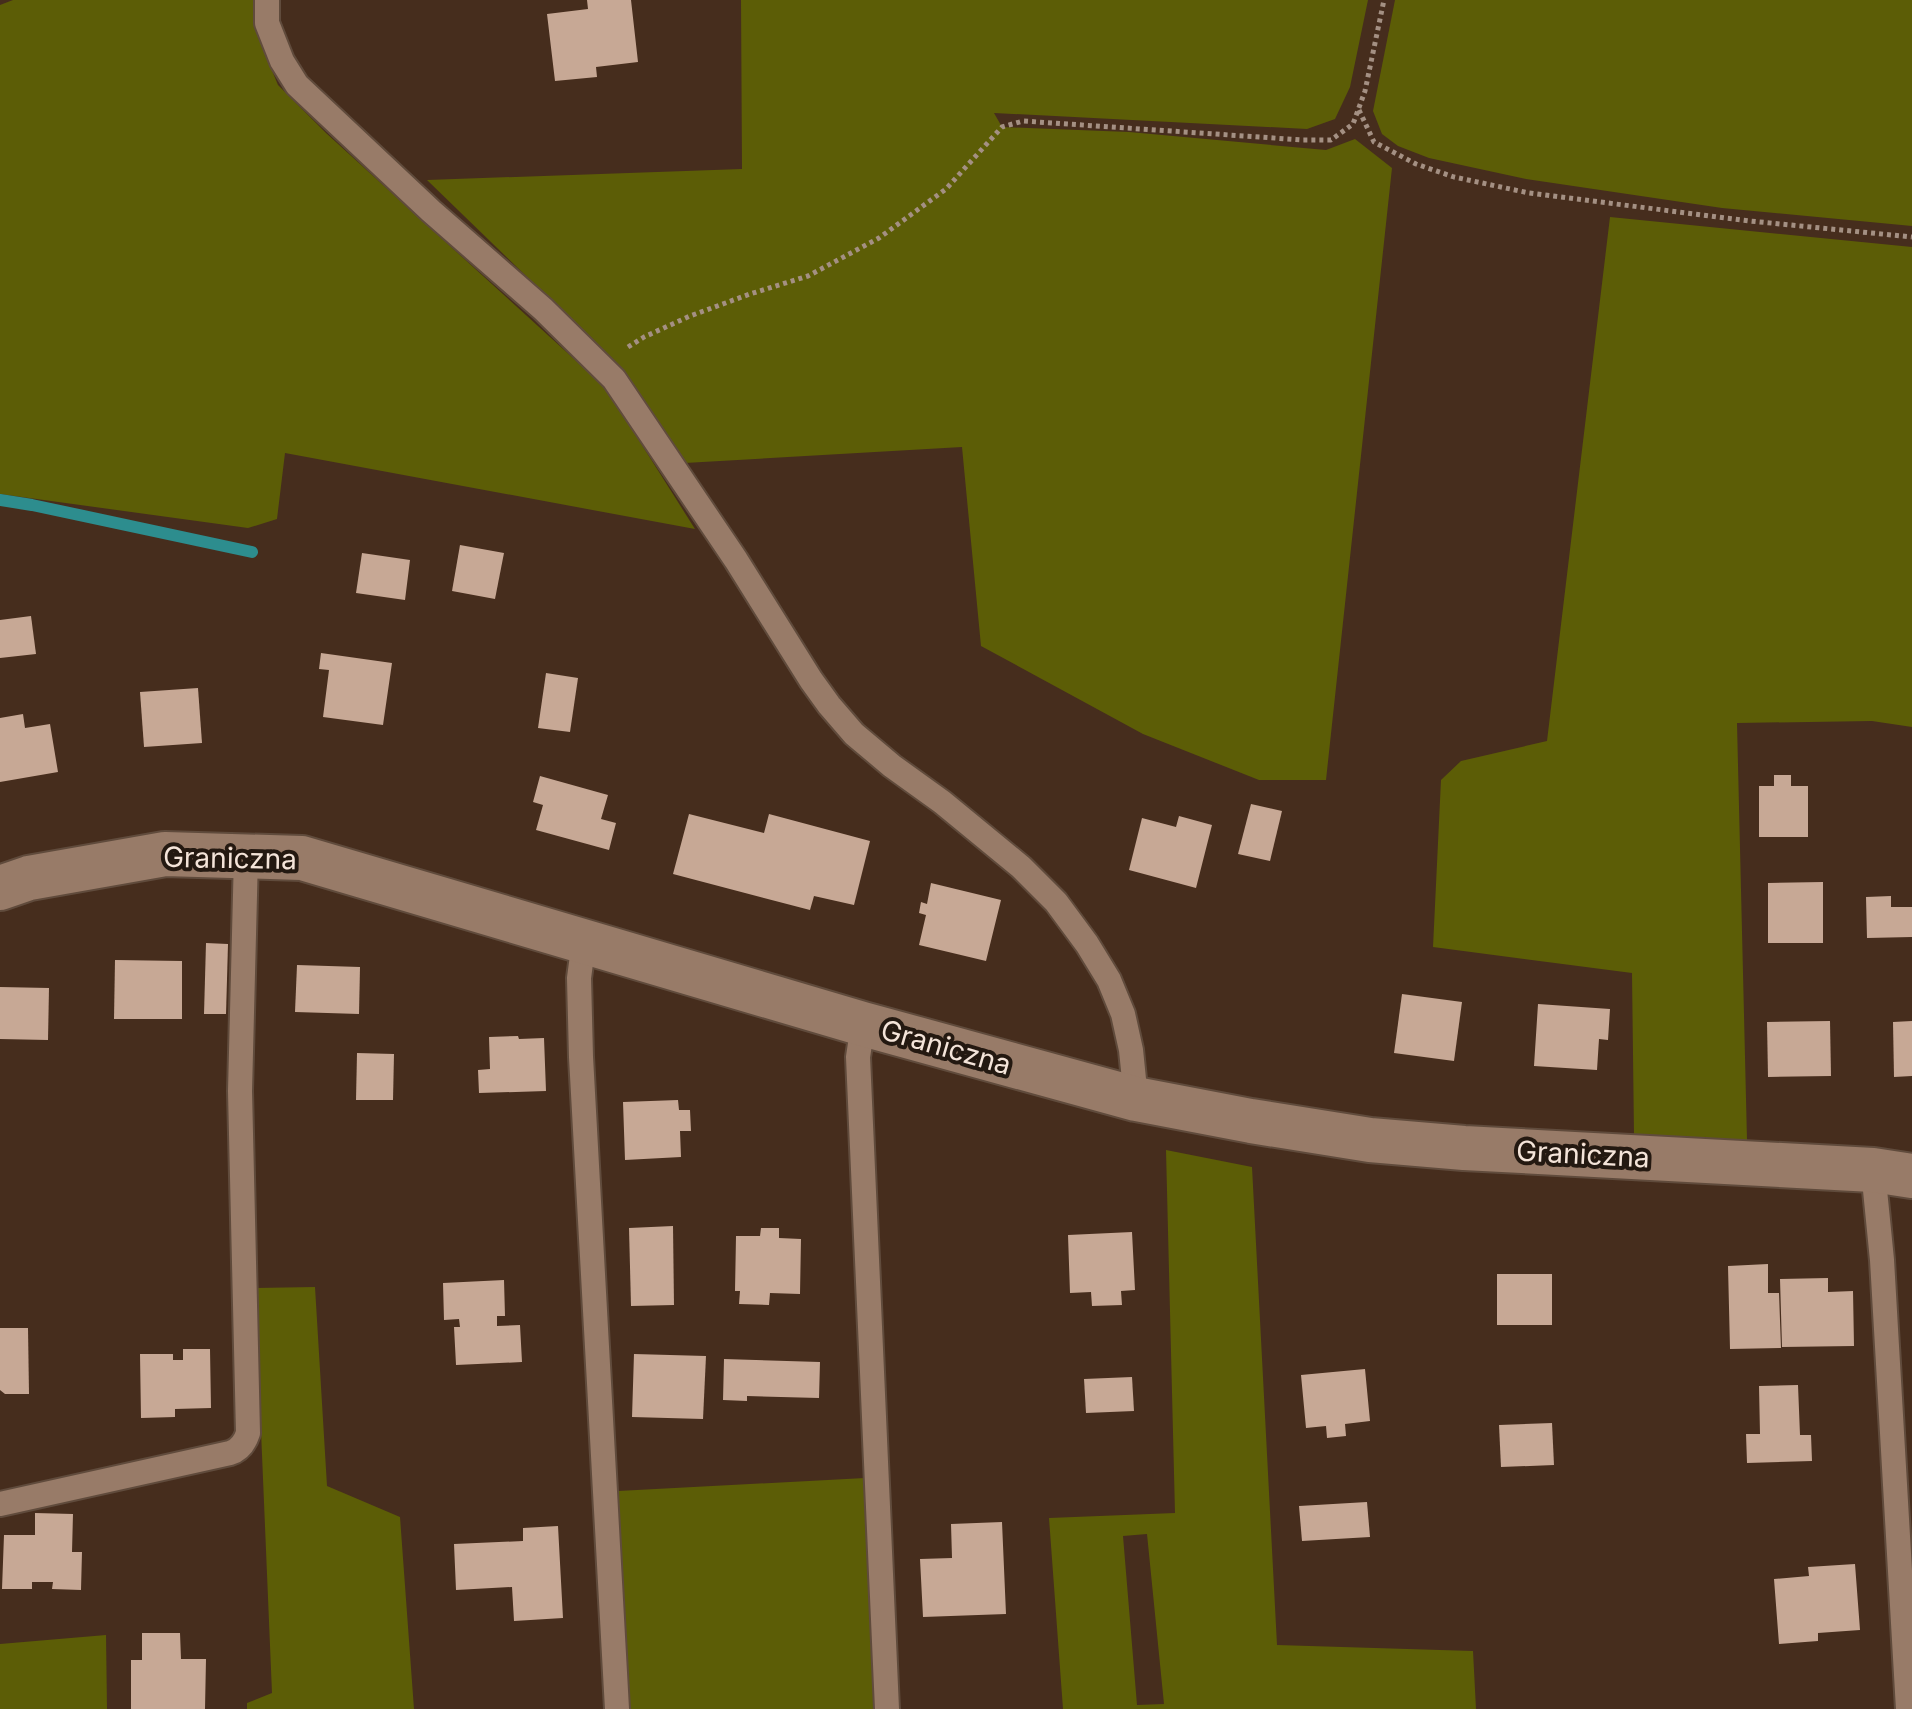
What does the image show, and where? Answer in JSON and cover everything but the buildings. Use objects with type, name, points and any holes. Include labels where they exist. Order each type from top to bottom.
[{"type":"street","name":"Graniczna","points":[[0,888],[29,878],[165,854],[302,858],[863,1024],[1136,1099],[1370,1140],[1893,1173]]},
{"type":"lane","points":[[267,0],[267,23],[282,61],[297,85],[431,211],[543,309],[614,379],[829,705],[854,734],[1021,867],[1064,912],[1109,980],[1123,1014],[1131,1050],[1136,1099]]},
{"type":"lane","points":[[0,1504],[230,1453],[237,1451],[247,1438],[240,1091],[246,856]]},
{"type":"lane","points":[[584,941],[579,978],[581,1057],[617,1709]]},
{"type":"lane","points":[[863,1024],[858,1057],[887,1709]]},
{"type":"lane","points":[[1893,1173],[1882,1260],[1908,1709]]},
{"type":"path","points":[[600,366],[644,337],[738,298],[808,276],[879,238],[946,189],[1002,127],[1023,121],[1331,140],[1353,124],[1359,109],[1384,0]]},
{"type":"path","points":[[1359,109],[1374,142],[1416,164],[1454,177],[1529,193],[1750,221],[1912,237]]},
{"type":"shaded area","points":[[13,0],[254,0],[266,56],[278,85],[326,133],[606,388],[695,529],[285,453],[277,519],[248,528],[0,494],[0,5]]},
{"type":"shaded area","points":[[741,0],[1368,0],[1350,87],[1335,119],[1307,129],[994,113],[1002,127],[1129,132],[1326,150],[1355,139],[1392,168],[1326,780],[1259,780],[1143,734],[981,646],[962,447],[685,463],[624,371],[427,180],[742,169]]},
{"type":"shaded area","points":[[1395,0],[1912,0],[1912,226],[1722,208],[1526,179],[1429,158],[1398,146],[1382,134],[1373,111]]},
{"type":"shaded area","points":[[1610,217],[1912,247],[1912,727],[1872,721],[1737,723],[1747,1140],[1634,1135],[1632,973],[1433,947],[1441,780],[1461,761],[1547,741]]},
{"type":"shaded area","points":[[1166,1150],[1252,1167],[1277,1645],[1473,1651],[1476,1709],[1063,1709],[1049,1518],[1175,1513]],"holes":[[[1147,1534],[1164,1704],[1137,1705],[1123,1536]]]},
{"type":"shaded area","points":[[315,1287],[327,1486],[400,1517],[414,1709],[247,1709],[247,1703],[272,1693],[255,1288]]},
{"type":"shaded area","points":[[865,1478],[876,1709],[629,1709],[618,1491]]},
{"type":"shaded area","points":[[106,1635],[107,1709],[0,1709],[0,1644]]},
{"type":"waterway","points":[[0,500],[252,552]]}]
